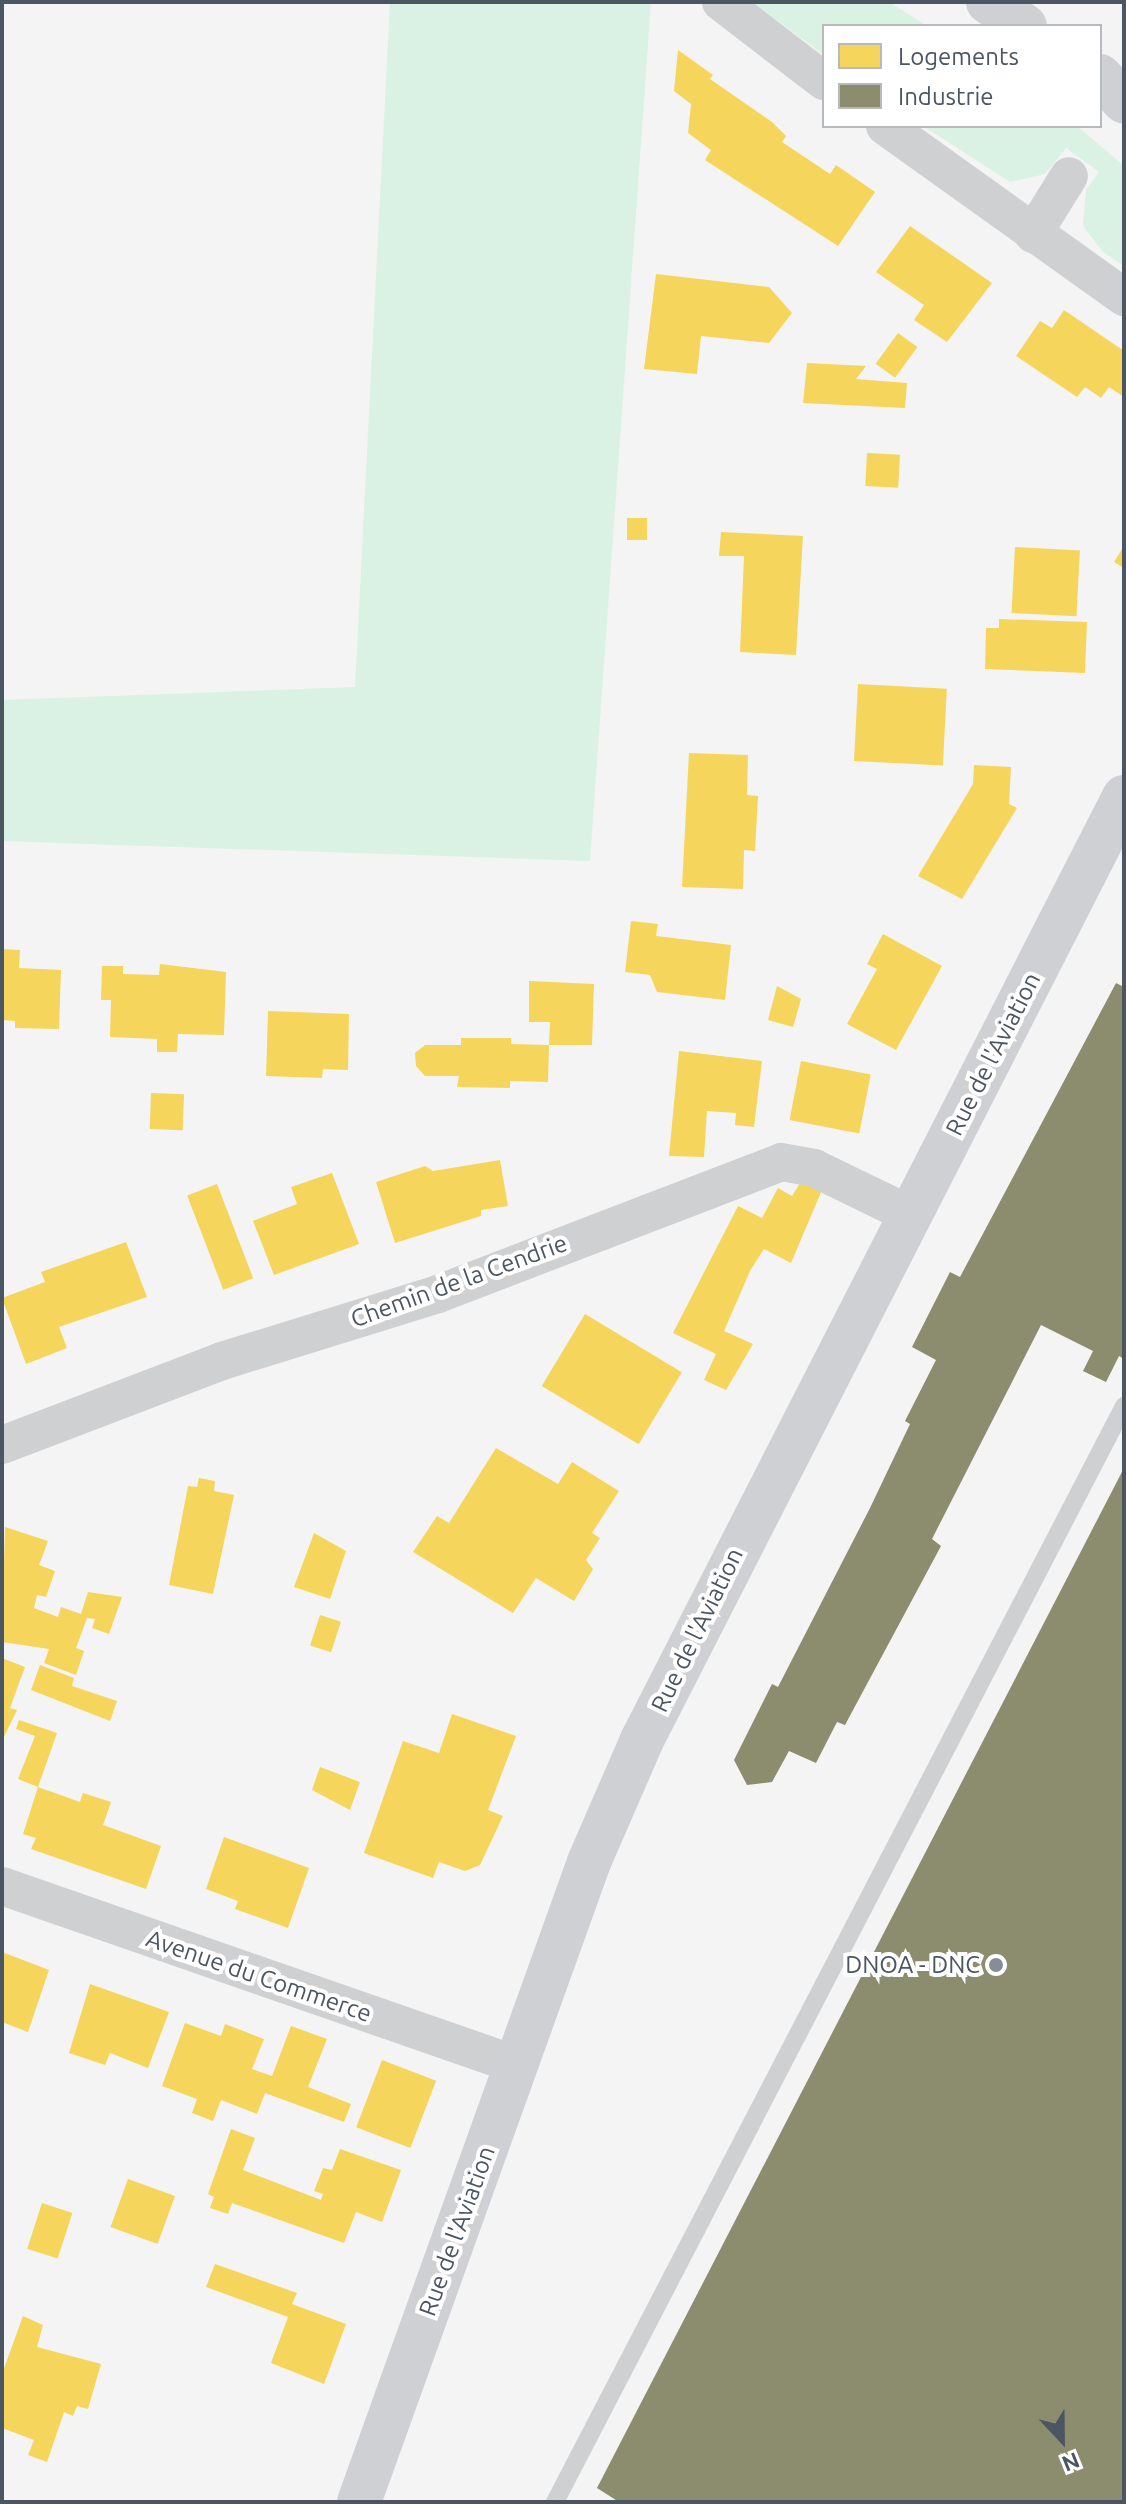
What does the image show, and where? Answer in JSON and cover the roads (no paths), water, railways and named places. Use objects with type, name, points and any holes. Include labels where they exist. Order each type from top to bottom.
[{"type":"street","points":[[721,2],[822,79]]},
{"type":"street","points":[[988,2],[1022,24]]},
{"type":"street","points":[[1102,76],[1124,85]]},
{"type":"street","points":[[1102,77],[1124,102]]},
{"type":"street","points":[[888,128],[1124,297]]},
{"type":"street","points":[[1033,234],[1069,176]]},
{"type":"street","name":"Rue de l'Aviation","points":[[359,2502],[589,1862],[642,1740],[1124,797]]},
{"type":"street","name":"Chemin de la Cendrie","points":[[2,1445],[222,1361],[438,1294],[781,1162],[814,1168],[911,1215]]},
{"type":"street","name":"Avenue du Commerce","points":[[2,1886],[517,2065]]},
{"type":"lane","points":[[555,2502],[1124,1406]]},
{"type":"place","name":"DNOA - DNC","points":[[996,1965]]}]
